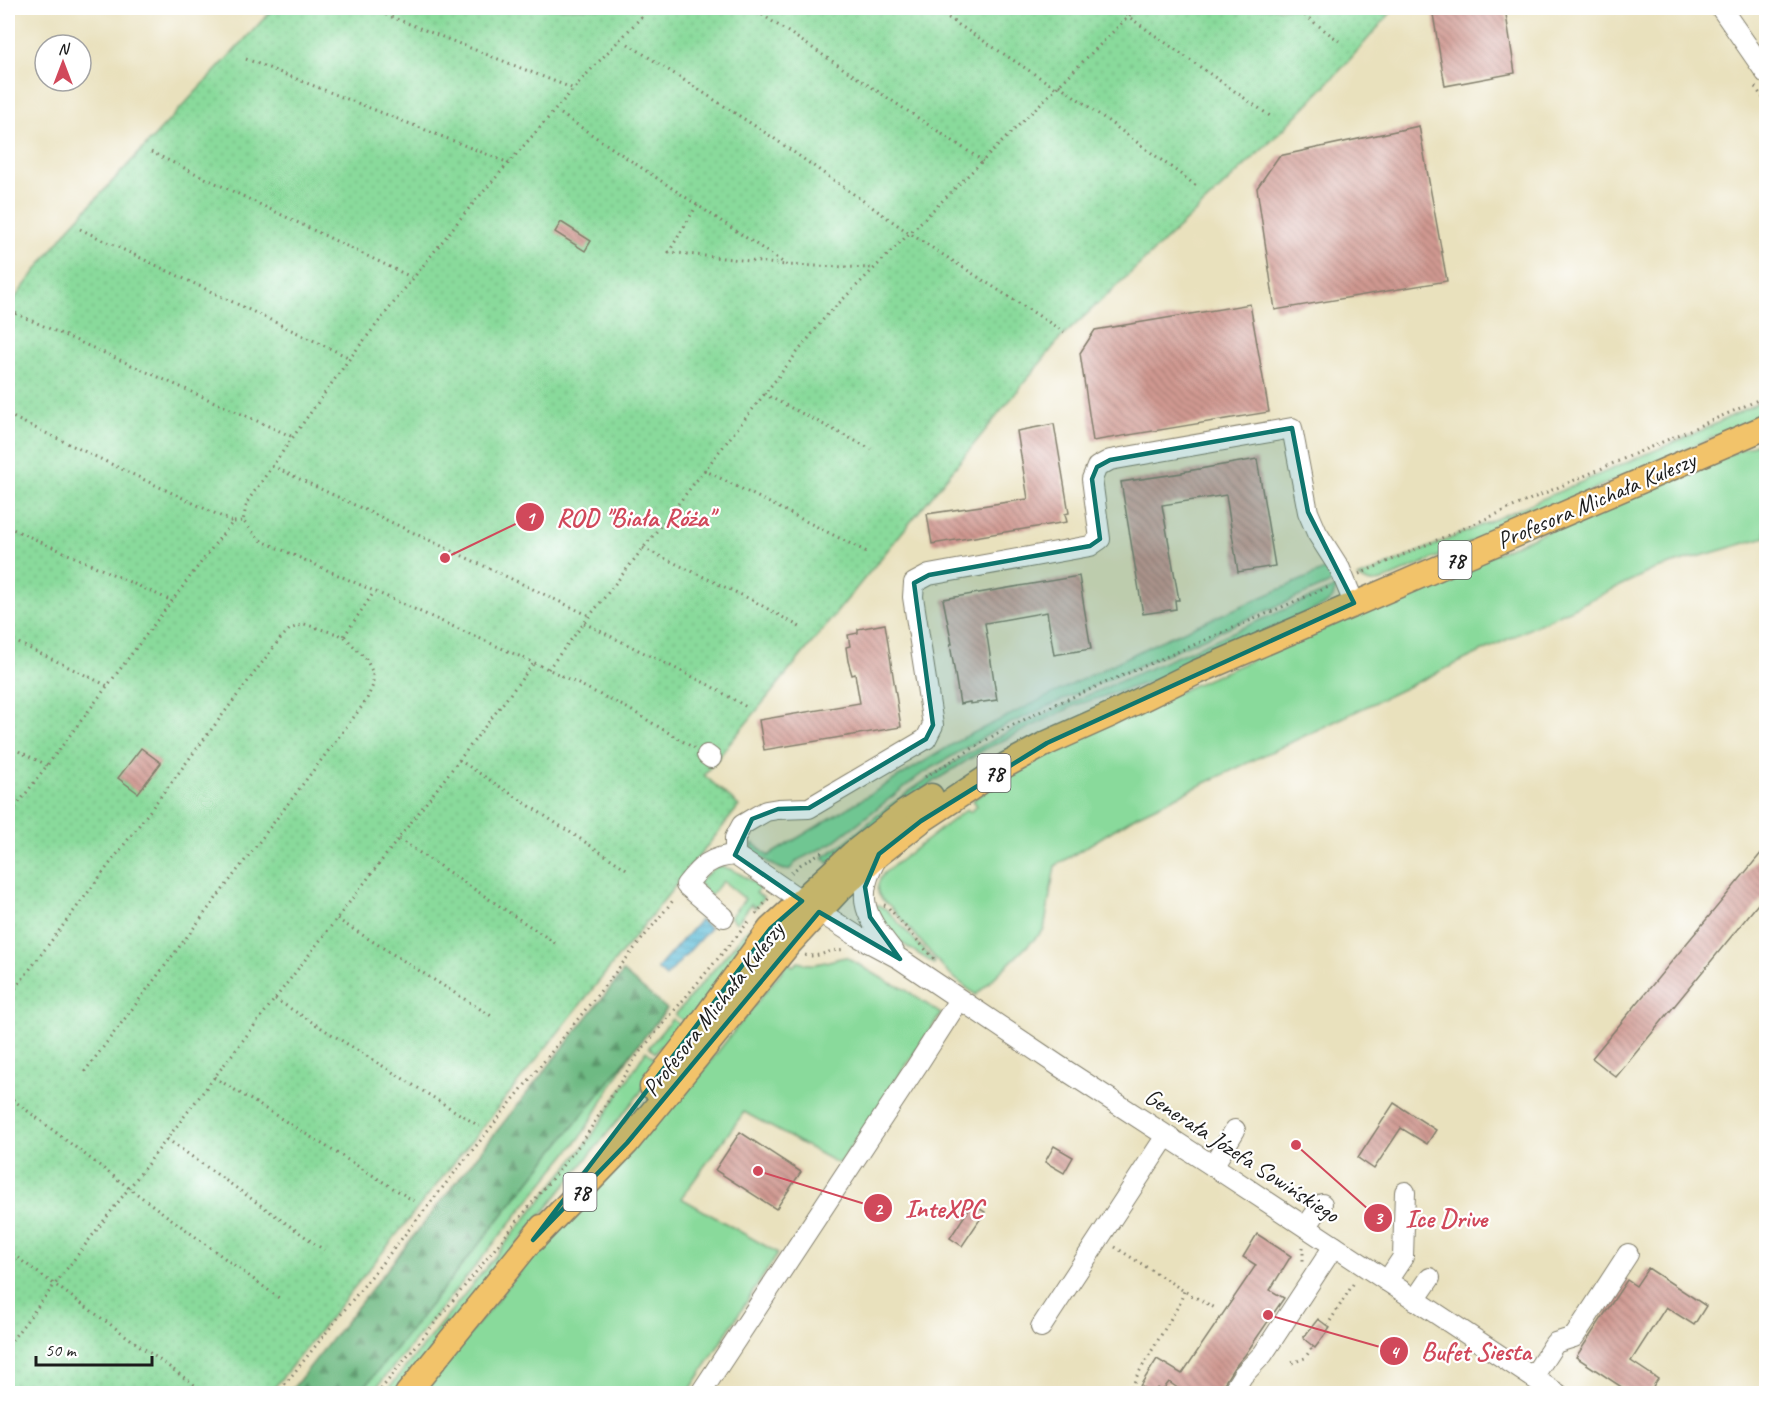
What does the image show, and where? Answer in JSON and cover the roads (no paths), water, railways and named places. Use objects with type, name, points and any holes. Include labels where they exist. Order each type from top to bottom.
[{"type":"main road","name":"Profesora Michała Kuleszy","points":[[407,1394],[532,1240],[571,1186],[691,1037],[770,929],[840,889],[921,821],[1006,765],[1194,673],[1767,427]]},
{"type":"main road","name":"Profesora Michała Kuleszy","points":[[532,1240],[627,1143],[776,959],[810,906],[852,854],[904,813],[982,762],[1042,729],[1078,711],[1194,673]]},
{"type":"street","points":[[1721,8],[1767,73]]},
{"type":"street","points":[[724,917],[686,885],[705,864],[735,851],[750,829],[752,819],[766,811],[809,808],[926,739],[933,725],[912,597],[914,583],[929,575],[1090,546],[1100,539],[1092,479],[1097,467],[1110,460],[1292,428],[1308,513],[1340,569],[1354,603]]},
{"type":"street","name":"Generała Józefa Sowińskiego","points":[[735,851],[810,906],[900,959],[958,1000],[1558,1394]]},
{"type":"street","points":[[879,854],[866,879],[865,903],[878,931],[900,959]]},
{"type":"street","points":[[700,1394],[958,1000]]},
{"type":"street","points":[[1213,1166],[1235,1130]]},
{"type":"street","points":[[1041,1327],[1166,1136]]},
{"type":"street","points":[[1387,1281],[1402,1257],[1405,1192]]},
{"type":"street","points":[[1306,1227],[1322,1204]]},
{"type":"street","points":[[1231,1394],[1263,1354],[1334,1246]]},
{"type":"street","points":[[1533,1377],[1555,1343],[1574,1337],[1628,1254]]},
{"type":"street","points":[[1415,1300],[1430,1278]]},
{"type":"water","points":[[700,920],[710,928],[666,977],[657,969]]},
{"type":"place","name":"ROD \"Biała Róża\"","points":[[445,558]]},
{"type":"place","name":"Ice Drive","points":[[1296,1145]]},
{"type":"place","name":"InteXPC","points":[[758,1171]]},
{"type":"place","name":"Bufet Siesta","points":[[1268,1315]]}]
